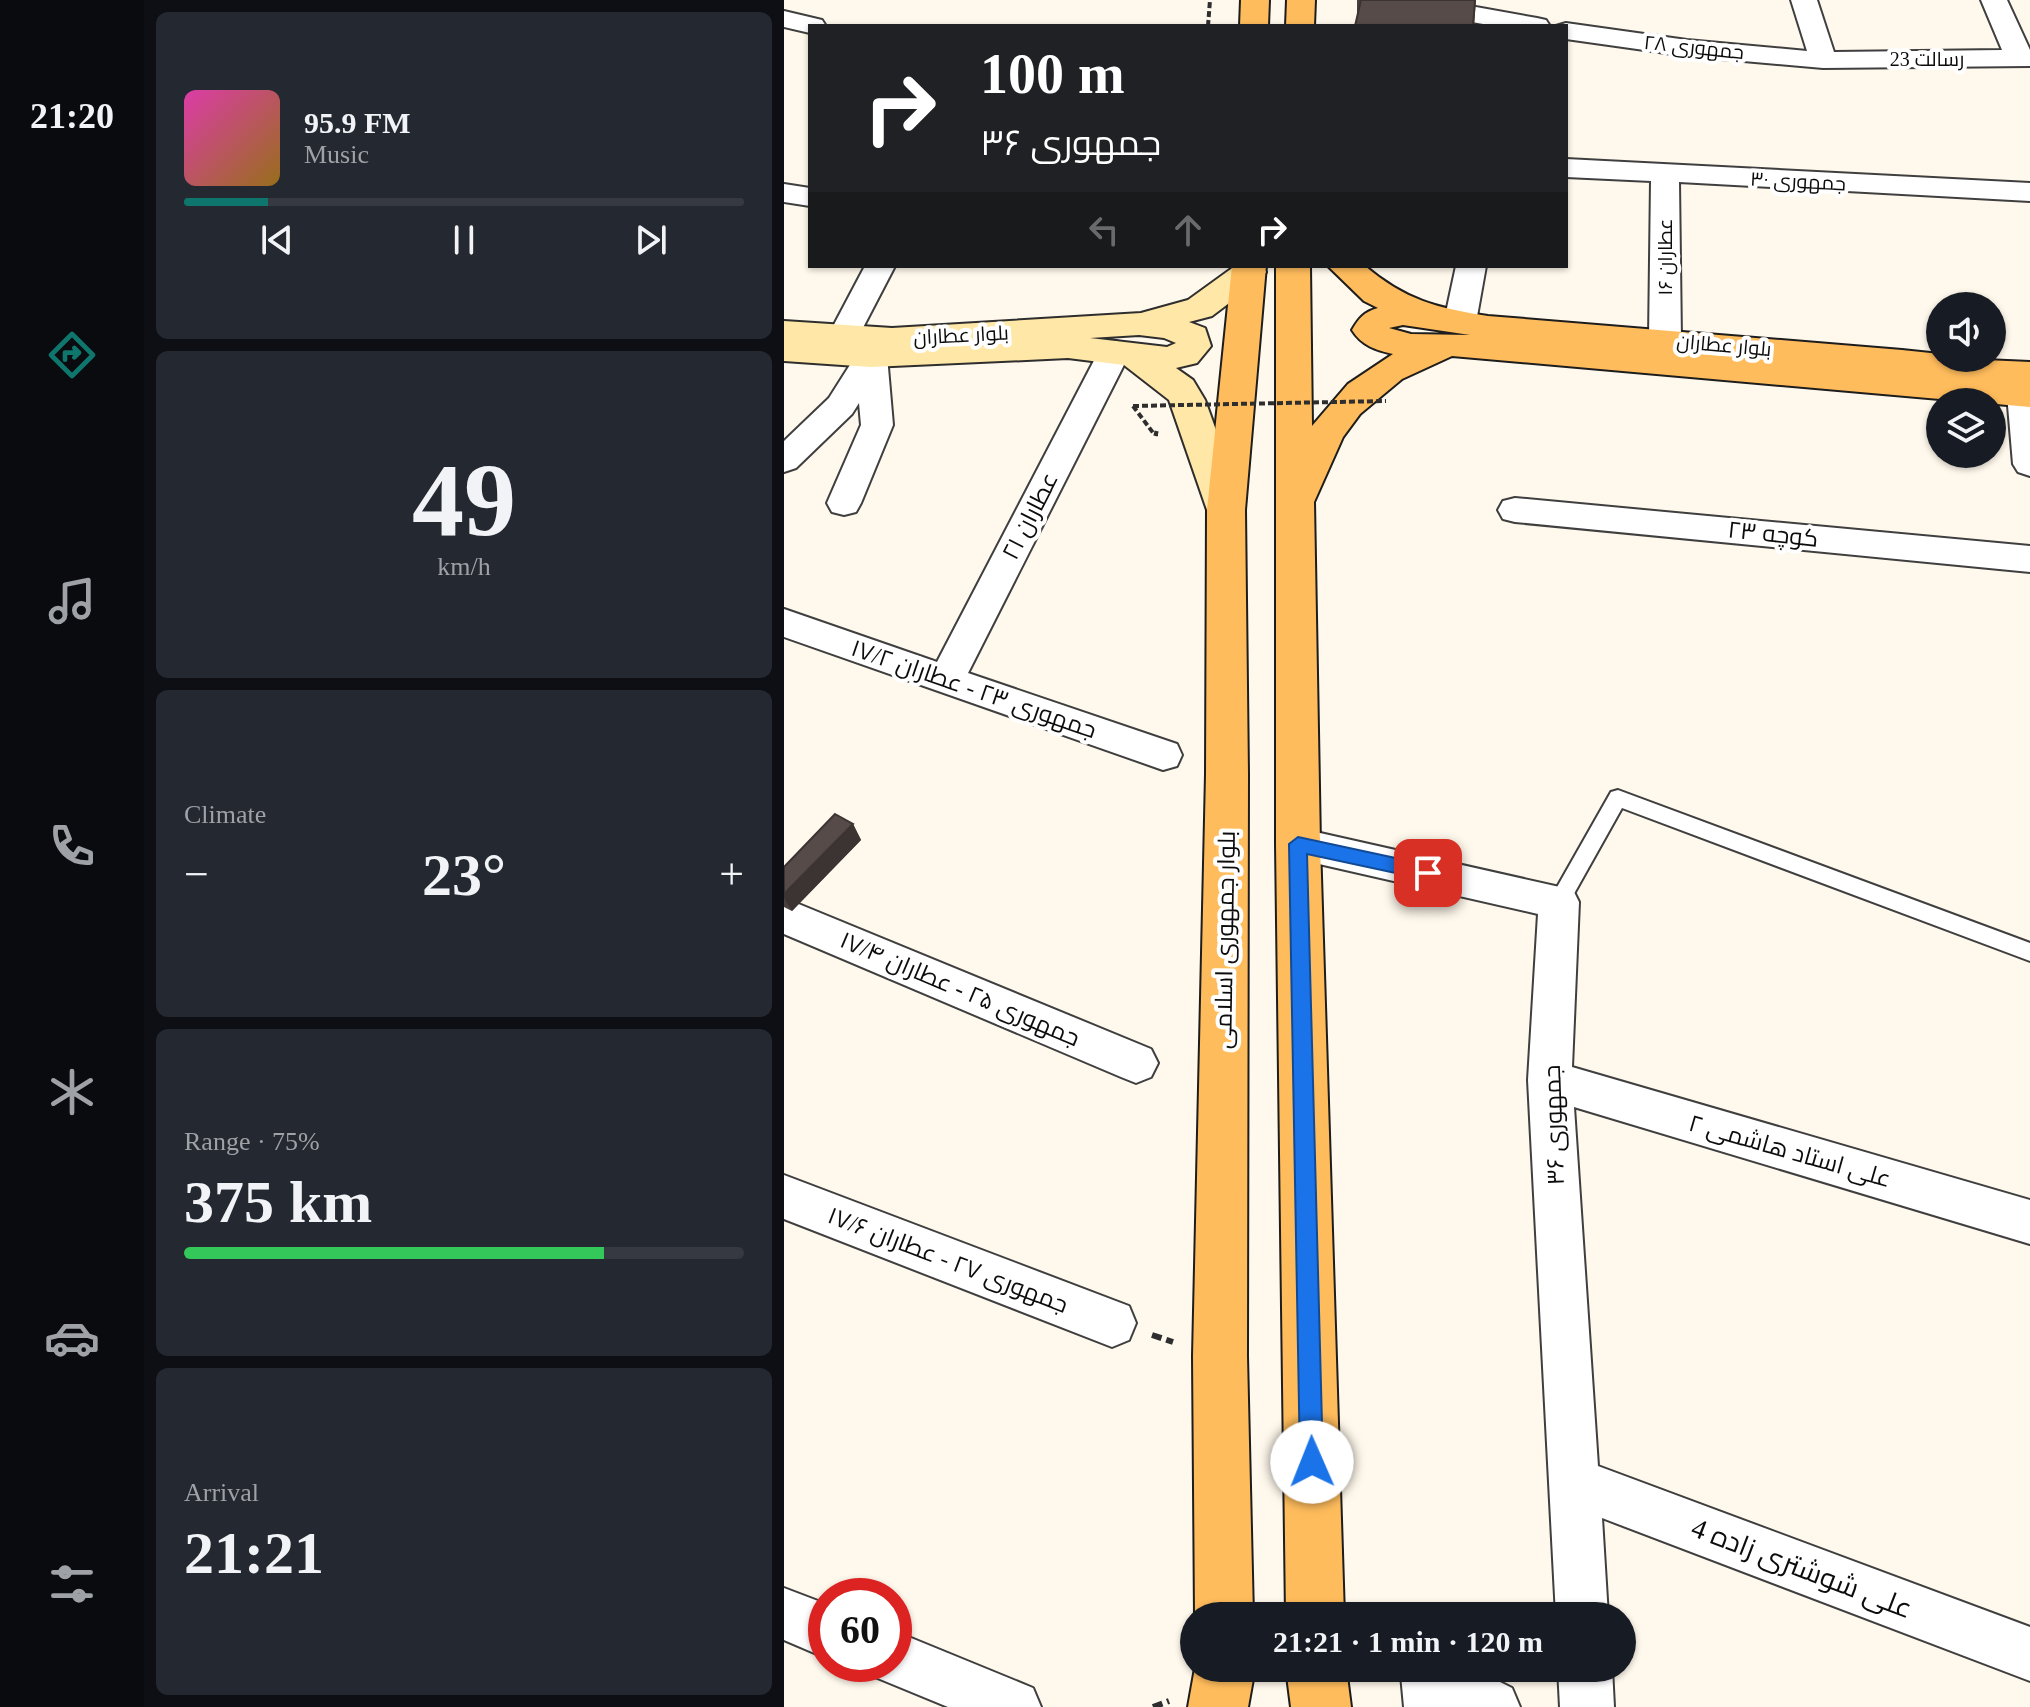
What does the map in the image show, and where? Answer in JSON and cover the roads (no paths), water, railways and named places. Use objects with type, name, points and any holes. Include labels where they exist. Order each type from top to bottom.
[{"type":"main road","points":[[1254,24],[1255,0]]},
{"type":"main road","points":[[1300,24],[1301,0]]},
{"type":"main road","points":[[1347,268],[1376,293],[1419,315]]},
{"type":"main road","points":[[1226,510],[1187,400],[1180,388],[1130,344],[1200,308],[1248,277],[1255,315],[1273,321],[1281,315],[1293,278]]},
{"type":"main road","name":"بلوار جمهوری اسلامی","points":[[1224,1602],[1220,1356],[1227,804],[1226,510],[1248,277]]},
{"type":"main road","points":[[1293,278],[1298,844],[1315,1602]]},
{"type":"main road","points":[[1419,315],[1380,317],[1371,323],[1369,330],[1385,341],[1397,343],[1460,334]]},
{"type":"main road","name":"بلوار عطاران","points":[[1419,315],[1460,334],[2028,388]]},
{"type":"main road","name":"بلوار عطاران","points":[[784,332],[857,346]]},
{"type":"main road","points":[[1295,509],[1326,436],[1355,398],[1401,363],[1460,334]]},
{"type":"main road","name":"بلوار عطاران","points":[[1460,334],[1665,339],[2028,388]]},
{"type":"main road","name":"بلوار عطاران","points":[[784,350],[857,346],[1068,347],[1130,344]]},
{"type":"street","points":[[1395,0],[1526,24]]},
{"type":"street","points":[[1557,24],[1574,0]]},
{"type":"street","points":[[1804,0],[1823,60]]},
{"type":"street","points":[[1994,0],[2025,58]]},
{"type":"street","points":[[784,19],[808,25]]},
{"type":"street","name":"جمهوری ۲۸","points":[[1568,31],[1687,48],[1823,60]]},
{"type":"street","name":"رسالت 23","points":[[1823,60],[2025,58]]},
{"type":"street","name":"جمهوری ۳۰","points":[[1568,168],[2030,192]]},
{"type":"street","name":"عطاران ۱۶","points":[[1665,175],[1665,339]]},
{"type":"street","points":[[784,193],[808,197]]},
{"type":"street","points":[[784,460],[841,406],[879,268]]},
{"type":"street","points":[[1460,334],[1471,268]]},
{"type":"street","name":"عطاران ۲۱","points":[[946,680],[1130,344]]},
{"type":"street","points":[[844,503],[877,425],[857,346]]},
{"type":"street","points":[[2028,388],[2030,464]]},
{"type":"street","name":"کوچه ۲۳","points":[[1515,510],[2030,559]]},
{"type":"street","name":"جمهوری ۲۳ - عطاران ۱۷/۲","points":[[784,623],[1163,755]]},
{"type":"street","points":[[1298,844],[1559,902]]},
{"type":"street","name":"جمهوری ۳۶","points":[[1559,902],[1550,1080],[1581,1602]]},
{"type":"street","name":"جمهوری ۲۵ - عطاران ۱۷/۴","points":[[784,915],[1136,1063]]},
{"type":"street","name":"علی استاد هاشمی ۲","points":[[1550,1080],[2030,1222]]},
{"type":"street","name":"جمهوری ۲۷ - عطاران ۱۷/۶","points":[[784,1197],[1112,1323]]},
{"type":"street","name":"علی شوشتری زاده 4","points":[[1574,1482],[2030,1654]]},
{"type":"street","points":[[784,1614],[808,1624]]},
{"type":"street","points":[[912,1665],[1014,1707]]},
{"type":"street","points":[[1431,1707],[1428,1675],[1493,1707]]},
{"type":"street","points":[[1586,1682],[1587,1707]]},
{"type":"lane","points":[[1559,902],[1618,798],[2030,952]]}]
